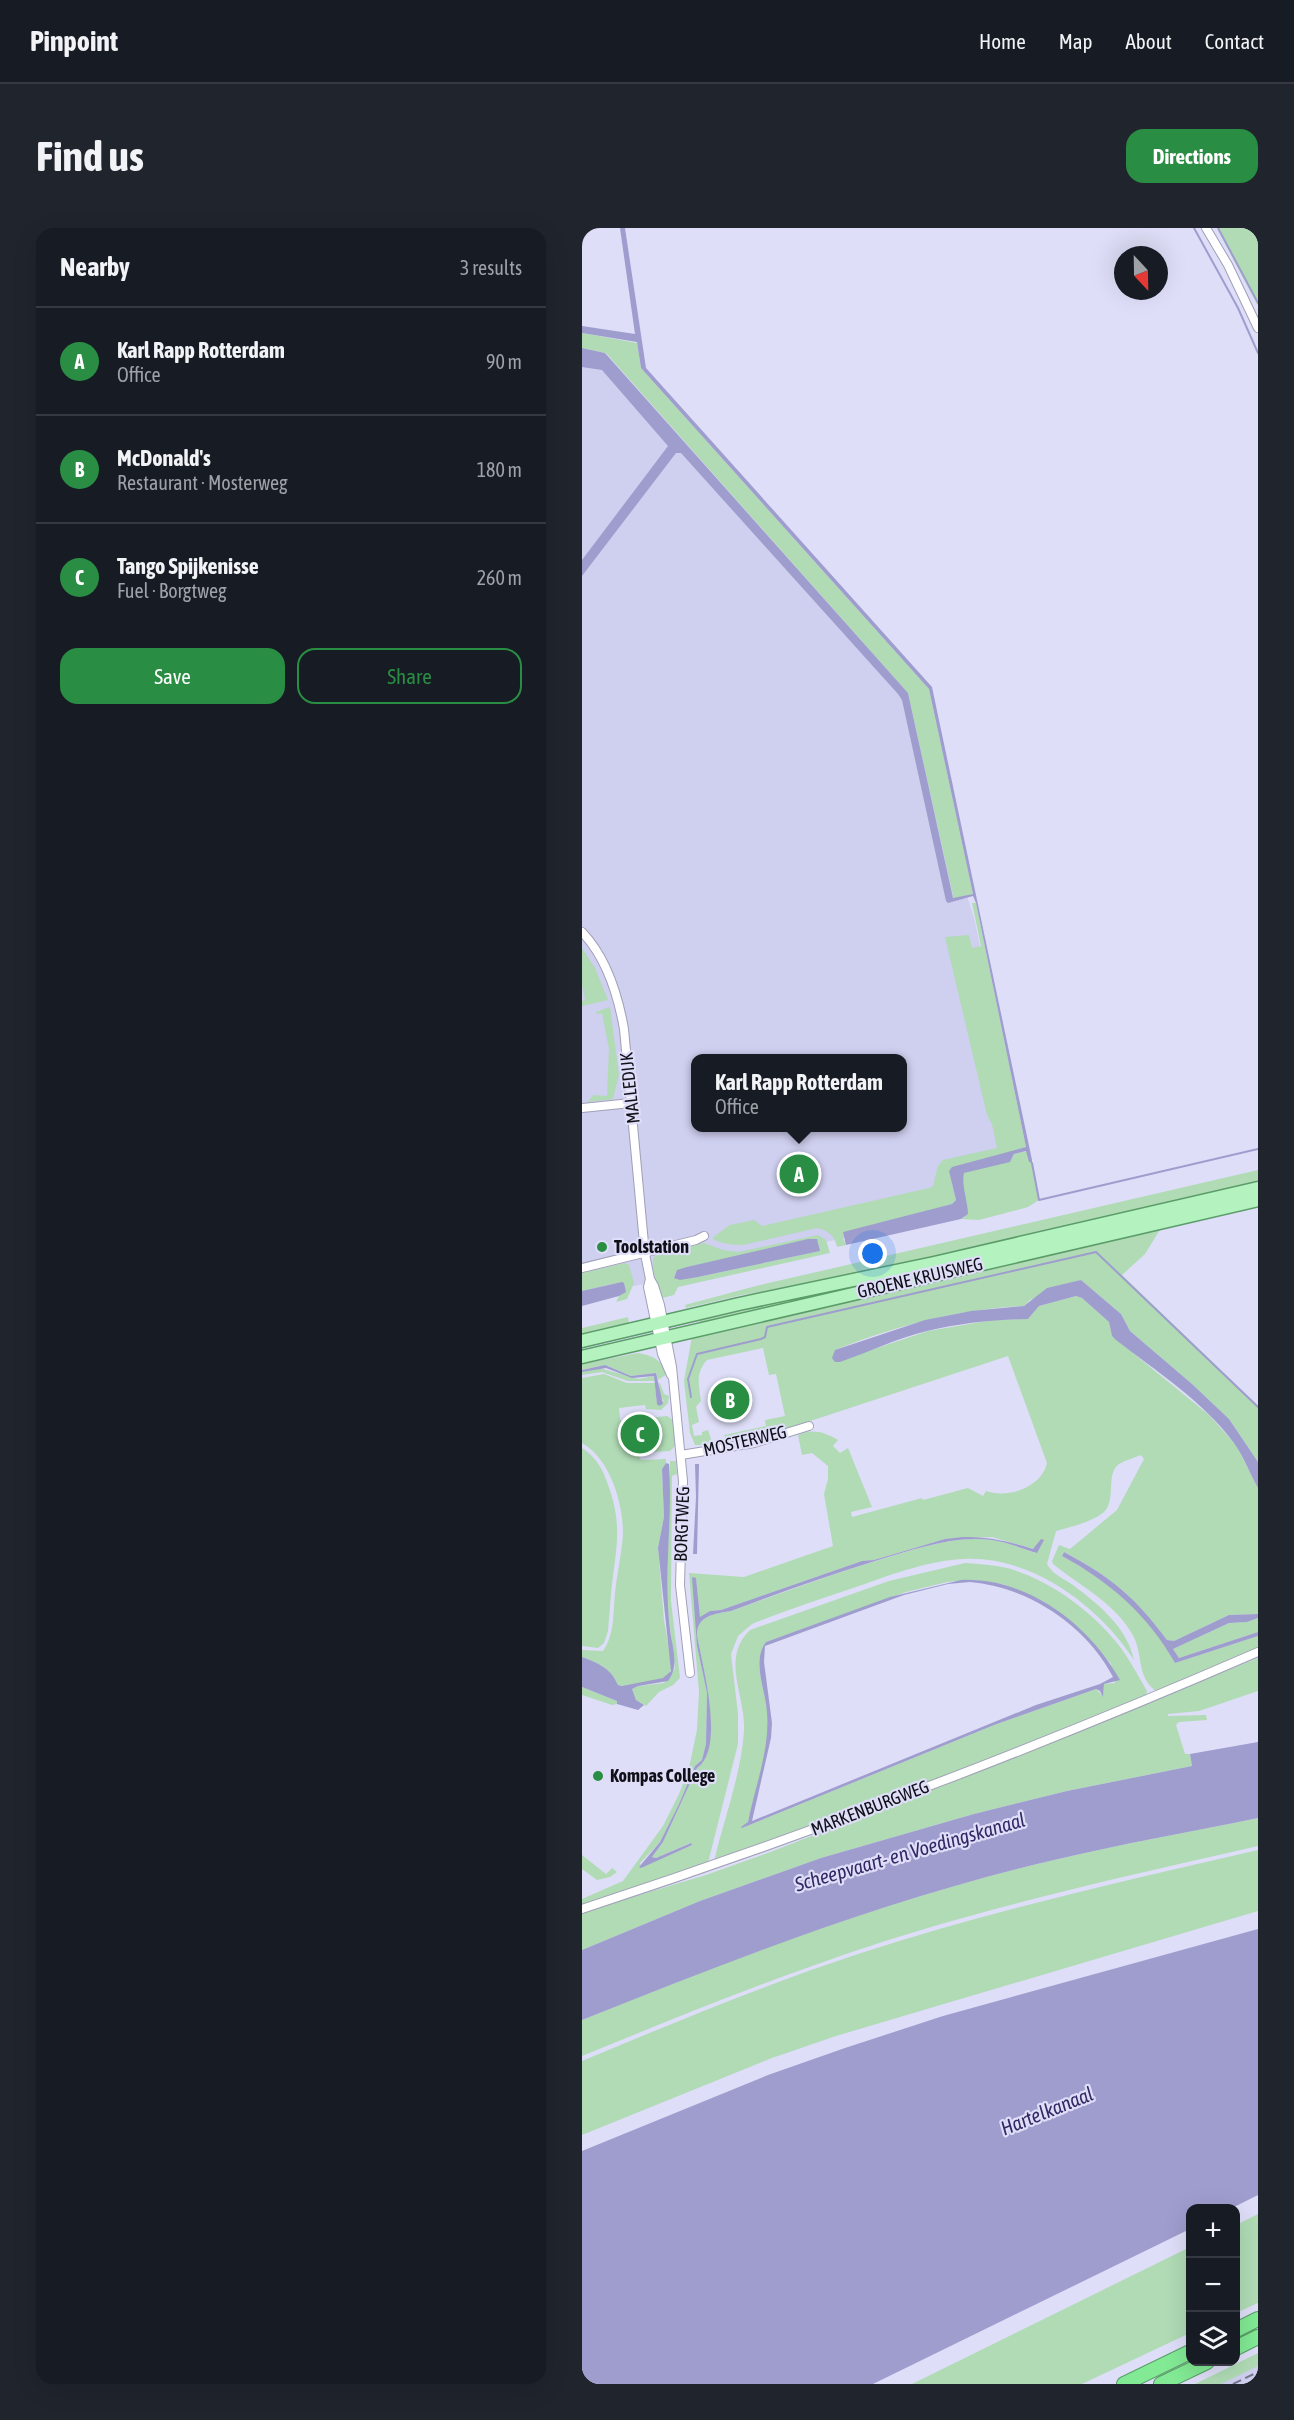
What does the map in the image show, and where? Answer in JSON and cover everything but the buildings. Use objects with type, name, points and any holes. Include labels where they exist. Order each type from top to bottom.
[{"type":"highway","points":[[1240,2328],[1258,2319]]},
{"type":"highway","points":[[1240,2346],[1258,2337]]},
{"type":"highway","points":[[1124,2384],[1186,2354]]},
{"type":"highway","points":[[1161,2384],[1198,2366]]},
{"type":"main road","name":"GROENE KRUISWEG","points":[[582,1341],[1258,1188]]},
{"type":"main road","name":"GROENE KRUISWEG","points":[[582,1357],[1258,1200]]},
{"type":"street","points":[[1206,228],[1228,265],[1258,328]]},
{"type":"street","name":"MALLEDIJK","points":[[582,932],[603,963],[619,1000],[624,1029],[645,1254],[650,1279],[648,1287],[663,1339]]},
{"type":"street","points":[[582,1108],[631,1102]]},
{"type":"street","points":[[582,1268],[645,1254],[704,1236]]},
{"type":"street","name":"BORGTWEG","points":[[663,1339],[671,1375],[681,1455],[684,1520],[680,1585],[690,1673]]},
{"type":"street","name":"MOSTERWEG","points":[[681,1455],[754,1443],[809,1426]]},
{"type":"street","name":"MARKENBURGWEG","points":[[582,1909],[788,1840],[1154,1697],[1258,1652]]},
{"type":"shaded area","points":[[582,357],[602,360],[904,696],[974,918],[1024,1146],[856,1235],[582,1298]]},
{"type":"shaded area","points":[[1258,2363],[1258,2384],[1214,2384]]},
{"type":"green space","points":[[1219,228],[1258,228],[1258,306],[1218,230]]},
{"type":"green space","points":[[582,333],[637,343],[641,368],[929,689],[973,894],[954,899],[908,693],[606,353],[582,348]]},
{"type":"green space","points":[[972,903],[976,903],[1026,1147],[949,1171],[956,1200],[952,1204],[843,1238],[846,1245],[837,1247],[830,1234],[817,1228],[743,1245],[726,1244],[712,1238],[730,1225],[754,1220],[762,1226],[929,1188],[933,1186],[938,1166],[943,1160],[997,1148],[992,1124],[987,1115],[945,937],[969,935],[972,948],[981,946]]},
{"type":"green space","points":[[582,948],[595,968],[608,1000],[582,1006],[582,1001],[585,1000],[582,985]]},
{"type":"green space","points":[[610,1007],[619,1075],[613,1099],[587,1102],[594,1095],[607,1096],[609,1049],[602,1013],[596,1014],[596,1012]]},
{"type":"green space","points":[[1027,1151],[1032,1163],[1039,1200],[1028,1207],[979,1220],[961,1219],[965,1217],[964,1173],[1012,1159],[1014,1154]]},
{"type":"green space","points":[[1258,1170],[1258,1183],[868,1273],[742,1295],[686,1308],[685,1305],[756,1286]]},
{"type":"green space","points":[[1258,1192],[1258,1196],[700,1325],[699,1321]]},
{"type":"green space","points":[[1161,1228],[1145,1254],[1122,1275],[1258,1406],[1258,1462],[1229,1419],[1130,1331],[1121,1314],[1081,1280],[1030,1300],[1024,1306],[952,1315],[881,1333],[835,1350],[835,1362],[928,1331],[993,1320],[1028,1319],[1039,1306],[1076,1296],[1082,1298],[1109,1322],[1112,1336],[1209,1415],[1236,1445],[1258,1488],[1258,1614],[1229,1615],[1174,1641],[1167,1640],[1121,1589],[1064,1552],[1062,1556],[1097,1577],[1127,1601],[1153,1629],[1175,1663],[1258,1636],[1258,1650],[1159,1693],[1146,1680],[1135,1640],[1115,1611],[1053,1564],[1052,1561],[1059,1545],[1070,1549],[1117,1510],[1144,1459],[1141,1455],[1127,1460],[1115,1468],[1108,1507],[1099,1516],[1056,1531],[1047,1564],[1055,1574],[1073,1585],[1111,1618],[1125,1637],[1134,1660],[1102,1621],[1062,1588],[1039,1575],[990,1560],[952,1560],[912,1568],[752,1624],[738,1636],[731,1654],[738,1714],[738,1744],[708,1863],[582,1906],[582,1899],[623,1881],[663,1826],[689,1768],[697,1730],[699,1692],[689,1573],[744,1577],[833,1546],[824,1494],[828,1479],[828,1466],[812,1453],[802,1455],[798,1435],[813,1431],[823,1433],[838,1440],[833,1446],[840,1453],[848,1448],[872,1507],[851,1512],[852,1517],[968,1488],[983,1496],[986,1491],[1014,1492],[1031,1485],[1038,1479],[1047,1463],[1008,1356],[786,1429],[729,1443],[724,1435],[766,1426],[765,1420],[785,1416],[776,1374],[769,1375],[763,1348],[707,1360],[699,1375],[701,1401],[696,1407],[699,1422],[692,1425],[694,1436],[702,1435],[702,1432],[708,1430],[712,1442],[709,1445],[695,1445],[690,1433],[684,1381],[692,1336]],"holes":[[[992,1537],[1034,1549],[1041,1539],[1036,1553],[992,1540],[949,1541],[860,1566],[704,1619],[700,1623],[697,1635],[707,1685],[711,1725],[710,1744],[663,1842],[652,1857],[656,1858],[690,1843],[692,1845],[641,1867],[640,1863],[660,1842],[695,1766],[702,1760],[706,1744],[707,1693],[697,1646],[696,1578],[700,1618],[710,1611],[721,1610],[862,1561],[874,1560],[945,1539]]]},
{"type":"green space","points":[[818,1235],[826,1240],[830,1253],[678,1287],[674,1295],[662,1298],[653,1267],[653,1258],[658,1254],[704,1243],[723,1250],[739,1252]],"holes":[[[818,1241],[819,1251],[698,1277],[674,1278],[675,1273],[687,1267]]]},
{"type":"green space","points":[[625,1263],[629,1265],[634,1283],[627,1299],[616,1302],[619,1296],[626,1291],[616,1283],[582,1291],[582,1273]]},
{"type":"green space","points":[[628,1317],[629,1325],[582,1337],[582,1328]]},
{"type":"green space","points":[[638,1353],[656,1359],[667,1374],[658,1380],[656,1373],[631,1376],[605,1365],[582,1370],[582,1364]]},
{"type":"green space","points":[[599,1368],[639,1379],[654,1376],[655,1381],[628,1381],[602,1372],[582,1375],[582,1372]]},
{"type":"green space","points":[[604,1374],[627,1383],[655,1383],[657,1403],[664,1401],[660,1396],[659,1383],[664,1394],[669,1396],[668,1403],[661,1410],[646,1409],[645,1405],[619,1408],[620,1419],[641,1460],[666,1459],[662,1469],[664,1517],[658,1548],[664,1620],[672,1667],[668,1676],[629,1687],[618,1685],[608,1670],[582,1657],[582,1650],[603,1651],[610,1638],[623,1533],[621,1508],[613,1482],[600,1459],[582,1443],[582,1378]]},
{"type":"green space","points":[[667,1416],[673,1420],[675,1446],[670,1451],[653,1452],[650,1448],[647,1418]]},
{"type":"green space","points":[[582,1448],[595,1459],[604,1474],[616,1514],[617,1540],[608,1631],[604,1643],[598,1648],[582,1646]]},
{"type":"green space","points":[[670,1461],[676,1461],[677,1474],[672,1476],[671,1601],[680,1678],[673,1685],[659,1692],[646,1706],[636,1700],[632,1689],[638,1686],[664,1683],[675,1668],[667,1602]]},
{"type":"green space","points":[[965,1563],[1007,1568],[1036,1579],[1077,1604],[1101,1625],[1126,1655],[1147,1691],[1146,1696],[814,1828],[714,1861],[736,1780],[744,1731],[735,1665],[741,1641],[750,1630],[889,1581]],"holes":[[[971,1580],[1003,1584],[1046,1603],[1096,1646],[1111,1664],[1115,1683],[1104,1684],[1103,1696],[1096,1689],[994,1725],[742,1828],[748,1822],[767,1737],[767,1709],[759,1666],[762,1649],[766,1642],[906,1592],[947,1582]]]},
{"type":"green space","points":[[1258,1618],[1258,1632],[1179,1658],[1173,1649],[1229,1623],[1247,1622]]},
{"type":"green space","points":[[1258,1658],[1258,1691],[1199,1711],[1168,1714],[1168,1716],[1206,1715],[1207,1720],[1179,1722],[1176,1725],[1185,1754],[1190,1754],[1192,1766],[1067,1791],[974,1814],[821,1858],[700,1901],[582,1950],[582,1912],[706,1875],[773,1851],[1052,1742]]},
{"type":"green space","points":[[582,1687],[617,1701],[617,1704],[612,1705],[582,1695]]},
{"type":"green space","points":[[1258,1818],[1258,1846],[1053,1894],[972,1915],[887,1941],[755,1987],[582,2056],[582,2020],[815,1931],[994,1875],[1054,1860]]},
{"type":"green space","points":[[1258,1850],[1258,1911],[836,2036],[772,2058],[582,2135],[582,2061],[753,1991],[907,1938],[1057,1898]]},
{"type":"green space","points":[[582,1855],[606,1874],[612,1868],[617,1872],[610,1877],[597,1880],[582,1869]]},
{"type":"green space","points":[[1258,2214],[1258,2303],[1240,2311],[1240,2258],[1240,2223]]},
{"type":"green space","points":[[1186,2249],[1186,2335],[1082,2384],[912,2384]]},
{"type":"green space","points":[[1258,2353],[1258,2366],[1221,2384],[1195,2384],[1232,2366],[1240,2366],[1240,2362]]},
{"type":"water","points":[[620,228],[625,228],[646,368],[932,687],[1032,1160],[1032,1163],[1029,1162],[1026,1151],[1014,1154],[1010,1162],[964,1173],[963,1182],[968,1214],[961,1219],[846,1245],[843,1232],[952,1204],[956,1200],[949,1171],[952,1167],[1026,1147],[976,903],[973,896],[948,903],[946,901],[902,700],[681,453],[676,453],[582,576],[582,560],[668,446],[602,370],[582,367],[582,348],[605,353],[908,693],[953,898],[973,894],[929,689],[641,368],[637,342],[582,333],[582,326],[635,334]]},
{"type":"water","points":[[808,1239],[817,1239],[820,1251],[698,1277],[680,1280],[674,1278],[677,1270],[687,1267]]},
{"type":"water","points":[[1081,1280],[1121,1314],[1130,1331],[1229,1419],[1258,1462],[1258,1488],[1238,1448],[1209,1414],[1116,1340],[1112,1336],[1109,1322],[1082,1298],[1076,1296],[1039,1306],[1028,1319],[977,1322],[939,1328],[905,1337],[840,1362],[835,1362],[832,1358],[835,1350],[925,1320],[971,1311],[1024,1306],[1047,1288]]},
{"type":"water","points":[[622,1282],[626,1292],[582,1306],[582,1291]]},
{"type":"water","points":[[605,1365],[631,1376],[656,1373],[663,1404],[659,1406],[657,1404],[654,1376],[632,1378],[606,1368],[582,1372],[582,1370]]},
{"type":"water","points":[[666,1463],[669,1464],[670,1485],[668,1608],[674,1669],[668,1681],[632,1689],[636,1700],[644,1705],[638,1710],[617,1704],[617,1701],[582,1687],[582,1657],[603,1667],[612,1674],[618,1685],[622,1686],[663,1678],[671,1671],[658,1548],[664,1517],[662,1469]]},
{"type":"water","points":[[695,1464],[699,1464],[697,1554],[693,1554],[696,1497]]},
{"type":"water","points":[[963,1537],[999,1540],[1033,1549],[1041,1539],[1044,1540],[1037,1553],[992,1540],[962,1540],[933,1544],[713,1615],[700,1623],[697,1635],[710,1705],[710,1743],[706,1758],[697,1768],[663,1842],[652,1857],[656,1858],[691,1843],[692,1845],[639,1867],[660,1842],[695,1766],[702,1760],[706,1744],[707,1693],[697,1646],[692,1577],[696,1578],[700,1617],[710,1611],[721,1610],[862,1561],[874,1560],[945,1539]]},
{"type":"water","points":[[1064,1552],[1109,1579],[1121,1589],[1167,1640],[1174,1641],[1229,1615],[1258,1614],[1258,1618],[1247,1622],[1229,1623],[1173,1649],[1179,1658],[1258,1632],[1258,1636],[1175,1663],[1153,1630],[1126,1601],[1096,1577],[1062,1556]]},
{"type":"water","points":[[961,1580],[986,1581],[1009,1586],[1054,1608],[1073,1623],[1091,1640],[1120,1680],[1104,1684],[1103,1697],[1096,1689],[994,1725],[742,1828],[748,1822],[766,1741],[767,1713],[759,1667],[766,1642],[890,1597]],"holes":[[[970,1582],[992,1585],[1034,1601],[1071,1625],[1101,1658],[1113,1677],[1100,1684],[1036,1705],[752,1821],[771,1738],[772,1723],[764,1662],[765,1646],[904,1595],[948,1584]]]},
{"type":"water","name":"Scheepvaart- en Voedingskanaal","points":[[1258,1742],[1258,1818],[1079,1854],[933,1892],[756,1952],[582,2020],[582,1950],[700,1901],[821,1858],[974,1814],[1067,1791],[1192,1766],[1190,1754]]},
{"type":"water","name":"Hartelkanaal","points":[[1258,1929],[1258,2195],[1240,2204],[1186,2204],[1186,2231],[873,2384],[582,2384],[582,2151],[768,2075],[943,2016]]},
{"type":"waterway","points":[[1194,228],[1238,308],[1258,353]]},
{"type":"waterway","points":[[1218,228],[1258,303]]},
{"type":"waterway","points":[[1032,1163],[1039,1200],[1258,1149]]},
{"type":"waterway","points":[[691,1397],[688,1379],[697,1354],[761,1339],[765,1337],[767,1327],[1096,1252],[1258,1407]]},
{"type":"railway","points":[[1233,2384],[1258,2372]]},
{"type":"place","name":"Karl Rapp Rotterdam","points":[[799,1174]]},
{"type":"place","name":"Toolstation","points":[[602,1247]]},
{"type":"place","name":"McDonald's","points":[[730,1400]]},
{"type":"place","name":"Tango Spijkenisse","points":[[640,1434]]},
{"type":"place","name":"Kompas College","points":[[598,1776]]}]
